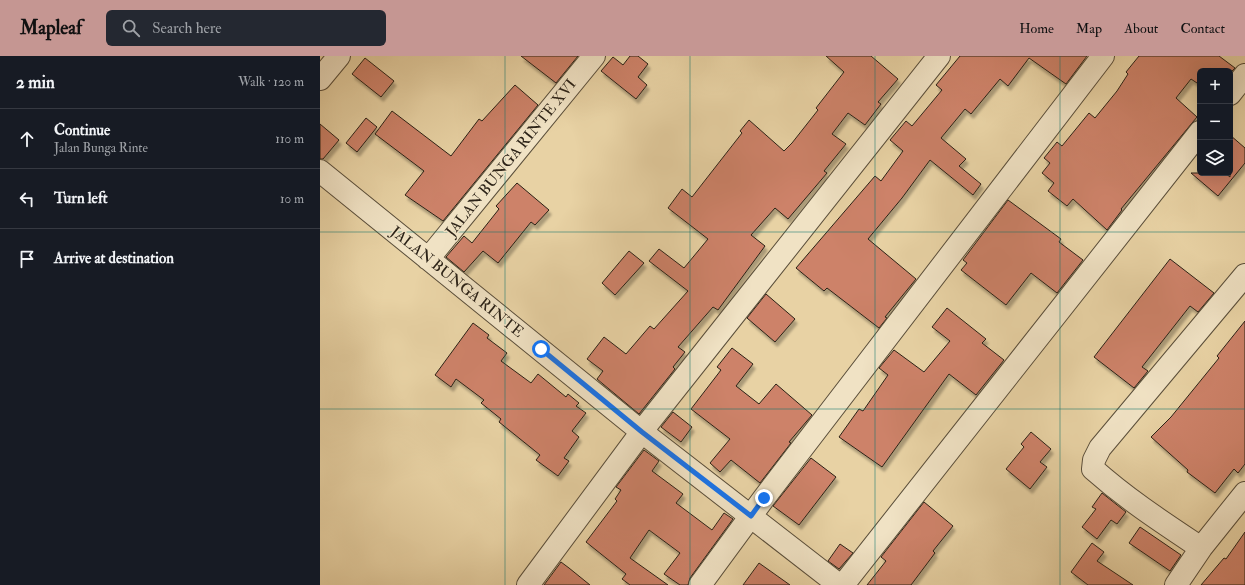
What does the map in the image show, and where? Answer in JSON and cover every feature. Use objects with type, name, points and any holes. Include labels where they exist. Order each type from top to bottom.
[{"type":"street","points":[[320,79],[339,56]]},
{"type":"street","name":"JALAN BUNGA RINTE XVI","points":[[428,259],[594,56]]},
{"type":"street","points":[[528,585],[642,432],[939,56]]},
{"type":"street","points":[[700,585],[751,516],[1104,56]]},
{"type":"street","points":[[1233,90],[1245,75]]},
{"type":"street","points":[[843,585],[1197,136]]},
{"type":"street","name":"JALAN BUNGA RINTE","points":[[320,171],[642,432],[839,585]]},
{"type":"street","points":[[1201,548],[1119,492],[1093,469],[1094,460],[1100,448],[1245,275]]},
{"type":"street","points":[[1176,585],[1201,548],[1245,493]]},
{"type":"building","points":[[521,56],[578,56],[556,83]]},
{"type":"building","points":[[630,56],[638,56],[648,64],[638,77],[647,85],[636,99],[601,71],[613,57],[623,65]]},
{"type":"building","points":[[826,56],[871,56],[898,79],[878,102],[881,104],[865,125],[848,113],[832,134],[846,144],[824,171],[827,173],[788,219],[775,208],[751,235],[765,246],[718,310],[713,307],[678,347],[685,352],[673,367],[675,369],[639,414],[597,379],[603,371],[587,359],[604,337],[626,354],[650,326],[654,329],[688,291],[649,261],[659,249],[684,268],[708,239],[668,208],[682,189],[692,197],[742,133],[740,131],[749,120],[784,151],[818,110],[816,108],[844,72]]},
{"type":"building","points":[[960,56],[1087,56],[1066,84],[1029,58],[1008,86],[1000,79],[971,114],[965,109],[941,138],[966,159],[959,166],[981,184],[973,195],[930,160],[902,198],[868,239],[916,279],[885,317],[887,318],[879,328],[827,288],[824,291],[796,268],[875,176],[881,181],[903,151],[890,140],[906,121],[912,126],[942,90],[936,85]]},
{"type":"building","points":[[1139,56],[1219,56],[1235,68],[1233,70],[1233,68],[1197,68],[1197,83],[1191,79],[1176,98],[1197,117],[1121,209],[1122,210],[1107,230],[1073,199],[1067,206],[1048,191],[1054,183],[1042,173],[1050,163],[1044,158],[1057,142],[1062,146],[1089,113],[1095,118],[1117,91],[1128,74],[1126,72]]},
{"type":"building","points":[[365,58],[394,81],[381,97],[352,74]]},
{"type":"building","points":[[515,85],[538,105],[443,221],[405,195],[424,171],[375,134],[392,111],[451,156],[479,119],[482,121]]},
{"type":"building","points":[[366,118],[377,127],[357,152],[346,143]]},
{"type":"building","points":[[320,124],[339,140],[323,159],[320,159]]},
{"type":"building","points":[[1233,138],[1245,148],[1245,163],[1218,196],[1191,173],[1197,173],[1197,176],[1233,176]]},
{"type":"building","points":[[517,183],[549,210],[535,225],[531,222],[498,263],[483,251],[464,272],[446,257],[464,236],[472,243],[499,209],[496,206]]},
{"type":"building","points":[[1008,200],[1061,239],[1059,242],[1083,260],[1057,293],[1031,273],[1006,305],[961,270],[967,263],[963,260]]},
{"type":"building","points":[[629,251],[644,263],[615,295],[602,283]]},
{"type":"building","points":[[1170,259],[1214,293],[1198,312],[1190,306],[1142,367],[1148,371],[1134,388],[1094,357]]},
{"type":"building","points":[[766,294],[795,319],[775,342],[747,318]]},
{"type":"building","points":[[947,308],[986,339],[982,343],[1004,360],[976,395],[949,374],[882,467],[839,437],[859,409],[863,411],[888,375],[879,368],[894,350],[924,372],[950,341],[932,327]]},
{"type":"building","points":[[1245,321],[1245,464],[1238,473],[1234,469],[1215,493],[1187,472],[1188,470],[1151,437],[1171,417],[1219,358],[1217,356]]},
{"type":"building","points":[[473,323],[489,335],[487,338],[507,353],[501,361],[531,383],[538,374],[566,397],[568,394],[579,403],[576,406],[586,413],[572,431],[579,437],[564,458],[569,461],[558,476],[536,460],[540,455],[499,422],[501,419],[481,403],[484,400],[456,379],[451,387],[435,375]]},
{"type":"building","points":[[732,348],[753,364],[736,386],[759,404],[776,384],[812,415],[789,442],[791,443],[760,483],[731,460],[720,472],[710,463],[730,439],[691,409],[721,370],[717,367]]},
{"type":"building","points":[[673,412],[692,427],[681,442],[661,427]]},
{"type":"building","points":[[1031,432],[1051,449],[1040,462],[1047,467],[1030,489],[1006,469],[1024,447],[1021,444]]},
{"type":"building","points":[[644,450],[659,461],[652,471],[683,494],[676,503],[712,530],[724,513],[733,519],[690,578],[688,585],[680,585],[664,574],[680,553],[649,530],[630,558],[668,585],[630,585],[622,579],[626,574],[586,542],[617,501],[615,499],[621,490],[616,487]]},
{"type":"building","points":[[811,458],[836,477],[799,525],[773,506]]},
{"type":"building","points":[[1102,493],[1126,512],[1117,524],[1111,520],[1097,539],[1082,527],[1096,509],[1092,507]]},
{"type":"building","points":[[924,502],[953,526],[933,551],[935,553],[911,585],[867,585],[886,561],[881,557]]},
{"type":"building","points":[[1140,527],[1181,555],[1170,571],[1129,543]]},
{"type":"building","points":[[1245,532],[1245,585],[1201,585],[1224,558],[1226,559]]},
{"type":"building","points":[[1092,543],[1104,552],[1097,561],[1133,585],[1088,585],[1071,572]]},
{"type":"building","points":[[840,544],[853,553],[839,569],[828,561]]},
{"type":"building","points":[[561,562],[569,568],[590,585],[544,585]]},
{"type":"building","points":[[759,563],[790,585],[743,585]]},
{"type":"route","points":[[541,349],[642,432],[751,516],[764,498]]}]
